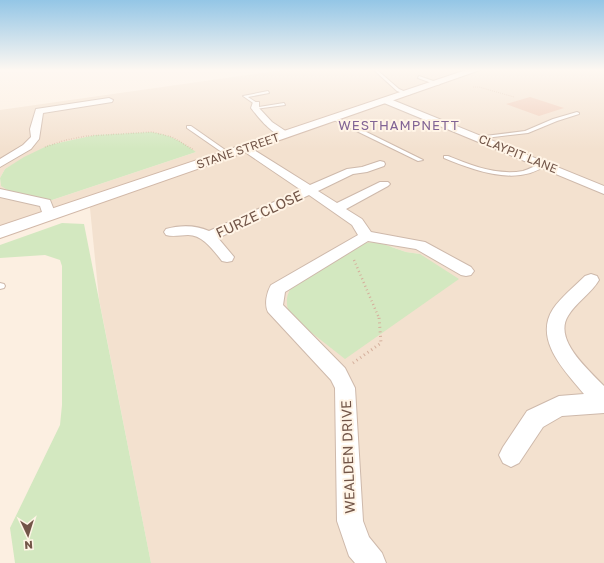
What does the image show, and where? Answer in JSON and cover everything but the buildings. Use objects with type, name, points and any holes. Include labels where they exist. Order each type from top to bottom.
[{"type":"street","name":"STANE STREET","points":[[0,232],[284,134],[401,96]]},
{"type":"street","points":[[1,163],[27,147],[36,137],[35,129],[39,111],[109,100]]},
{"type":"street","name":"CLAYPIT LANE","points":[[387,101],[604,190]]},
{"type":"street","points":[[255,106],[268,124],[284,134]]},
{"type":"street","points":[[246,148],[357,222],[366,236],[420,245],[466,271]]},
{"type":"street","name":"FURZE CLOSE","points":[[209,237],[351,171],[363,170],[380,164]]},
{"type":"street","points":[[337,208],[384,184]]},
{"type":"street","points":[[4,196],[46,203],[49,215]]},
{"type":"street","name":"FURZE CLOSE","points":[[171,232],[187,230],[200,231],[209,237],[227,257]]},
{"type":"street","name":"WEALDEN DRIVE","points":[[366,236],[277,289],[274,307],[338,374],[345,388],[350,521],[359,546],[372,563]]},
{"type":"street","points":[[592,280],[560,313],[555,329],[564,356],[604,402]]},
{"type":"street","points":[[510,455],[535,419],[559,406],[604,402]]},
{"type":"lane","points":[[245,96],[255,106],[284,104]]},
{"type":"lane","points":[[477,138],[526,132],[577,113]]},
{"type":"lane","points":[[334,118],[420,160]]},
{"type":"lane","points":[[189,127],[228,154]]},
{"type":"lane","points":[[446,157],[485,172],[520,173],[543,165]]},
{"type":"path","points":[[509,96],[514,98]]},
{"type":"path","points":[[43,148],[69,139],[95,134],[150,132],[163,133],[176,138],[196,152]]},
{"type":"path","points":[[338,374],[381,343],[379,316],[364,281],[347,248]]},
{"type":"shaded area","points":[[97,96],[604,96],[604,563],[151,563],[99,299],[89,198],[0,227],[0,179],[1,186],[49,201],[196,152],[150,132],[95,135],[49,145],[5,169],[0,178],[0,110]],"holes":[[[392,247],[406,252],[420,254],[294,284]]]},
{"type":"green space","points":[[150,132],[163,134],[196,152],[49,201],[9,191],[1,186],[0,178],[5,169],[24,157],[49,145],[95,135]]},
{"type":"green space","points":[[62,223],[84,224],[151,563],[15,563],[10,528],[60,425],[62,405],[62,266],[60,260],[45,255],[0,258],[0,245]]},
{"type":"green space","points":[[377,242],[406,252],[420,254],[459,279],[345,359],[289,315],[287,302],[288,295],[294,284],[363,243]]},
{"type":"district","name":"WESTHAMPNETT","points":[[399,125]]}]
